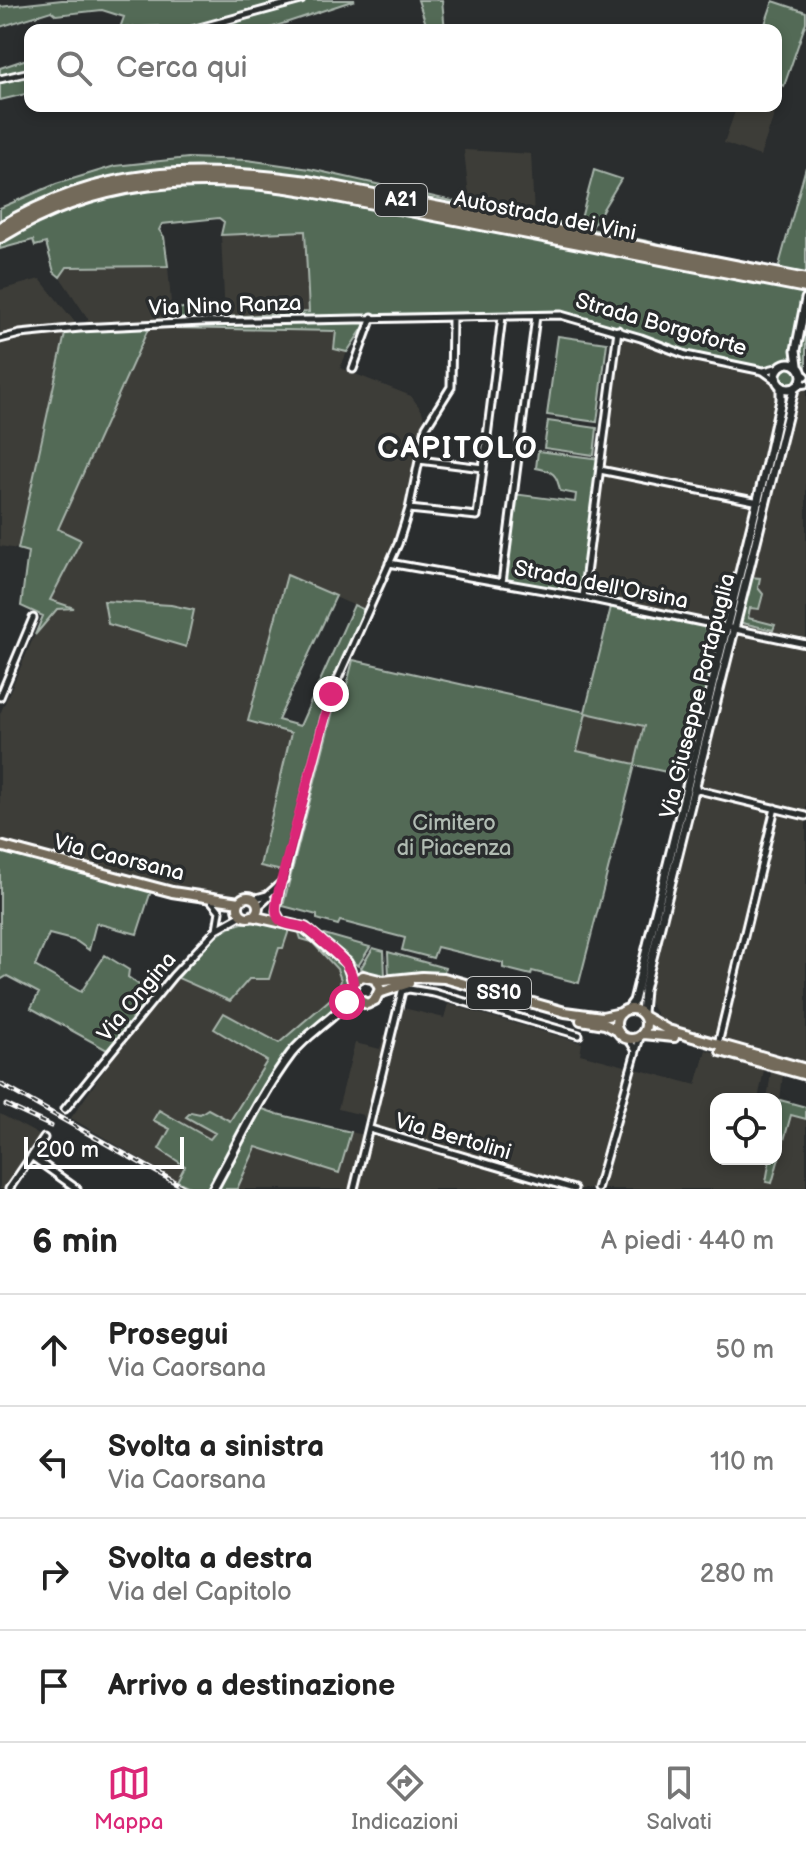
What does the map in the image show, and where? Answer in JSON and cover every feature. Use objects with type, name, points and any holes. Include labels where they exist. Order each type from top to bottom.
[{"type":"highway","name":"Autostrada dei Vini","points":[[0,228],[60,198],[124,180],[185,172],[244,173],[308,182],[806,280]]},
{"type":"highway","name":"Autostrada dei Vini","points":[[0,237],[64,205],[100,193],[185,180],[244,181],[350,198],[806,287]]},
{"type":"main road","points":[[796,350],[776,374],[779,384],[800,386],[804,375],[798,365],[796,350],[805,303]]},
{"type":"main road","points":[[783,365],[798,365]]},
{"type":"main road","name":"Via Giuseppe Portapuglia","points":[[624,1011],[635,998],[730,627],[781,400],[779,384]]},
{"type":"main road","name":"Via Giuseppe Portapuglia","points":[[760,502],[800,386]]},
{"type":"main road","name":"Via Giuseppe Portapuglia","points":[[644,1015],[642,1000],[690,788]]},
{"type":"main road","name":"Via Caorsana","points":[[0,846],[172,892],[234,902]]},
{"type":"main road","points":[[255,908],[241,914],[234,902],[247,897],[255,908],[281,922],[305,928],[347,963],[374,979],[379,993]]},
{"type":"main road","points":[[347,963],[353,988],[362,1003]]},
{"type":"main road","name":"SS10","points":[[353,988],[359,978],[444,978],[565,1012],[602,1017],[624,1011],[644,1015],[660,1027],[806,1072]]},
{"type":"main road","name":"SS10","points":[[343,1007],[371,1003],[379,993],[405,984],[443,983],[565,1017],[605,1024],[628,1038],[641,1035],[675,1037],[806,1072]]},
{"type":"main road","points":[[213,1189],[290,1055],[317,1027],[343,1007],[353,988]]},
{"type":"main road","points":[[618,1031],[617,1022],[624,1011]]},
{"type":"main road","points":[[641,1035],[647,1026],[644,1015]]},
{"type":"street","points":[[214,24],[301,0]]},
{"type":"street","points":[[0,79],[24,73]]},
{"type":"street","name":"Strada Borgoforte","points":[[452,318],[561,315],[618,330],[686,355],[763,371],[779,384]]},
{"type":"street","points":[[502,583],[536,316]]},
{"type":"street","points":[[353,369],[372,317]]},
{"type":"street","name":"Via Nino Ranza","points":[[0,339],[86,327],[372,317],[452,318]]},
{"type":"street","points":[[409,509],[477,516],[502,317]]},
{"type":"street","points":[[281,922],[276,914],[280,886],[331,694],[389,563],[409,509],[426,427],[453,380],[452,318]]},
{"type":"street","points":[[583,597],[618,330]]},
{"type":"street","name":"Strada Borgoforte","points":[[763,371],[783,365]]},
{"type":"street","points":[[419,460],[483,468]]},
{"type":"street","points":[[600,470],[760,502]]},
{"type":"street","name":"Strada dell'Orsina","points":[[389,563],[583,597],[806,644]]},
{"type":"street","points":[[0,697],[33,618]]},
{"type":"street","points":[[690,788],[806,816]]},
{"type":"street","points":[[718,1044],[775,808]]},
{"type":"street","points":[[255,908],[280,886]]},
{"type":"street","points":[[209,899],[220,911],[217,929]]},
{"type":"street","name":"Via Ongina","points":[[65,1109],[158,994],[217,929],[241,914]]},
{"type":"street","points":[[354,1189],[402,991],[409,989],[434,993],[579,1035]]},
{"type":"street","points":[[597,1189],[641,1035]]},
{"type":"street","points":[[628,1038],[636,1052]]},
{"type":"street","name":"Via Bertolini","points":[[370,1129],[574,1189]]},
{"type":"street","points":[[9,1189],[44,1138]]},
{"type":"street","points":[[31,1156],[77,1189]]},
{"type":"shaded area","points":[[735,112],[775,112],[760,156],[724,143]]},
{"type":"shaded area","points":[[464,150],[531,154],[534,217],[470,205]]},
{"type":"shaded area","points":[[305,231],[309,312],[225,317],[221,235]]},
{"type":"shaded area","points":[[168,266],[173,328],[337,331],[334,349],[347,352],[340,368],[411,396],[422,411],[426,427],[398,543],[367,611],[287,576],[249,721],[291,733],[260,866],[282,871],[271,887],[258,894],[234,897],[175,886],[0,841],[0,714],[50,600],[81,540],[58,529],[149,328],[66,330],[18,549],[0,546],[0,290],[40,279],[78,326],[89,320],[60,277],[67,267]]},
{"type":"shaded area","points":[[618,331],[686,356],[747,367],[797,390],[806,387],[806,1066],[688,1033],[660,1019],[650,1003],[648,994],[690,787],[730,627],[582,597]]},
{"type":"shaded area","points":[[586,712],[644,726],[635,764],[577,751]]},
{"type":"shaded area","points":[[289,930],[298,933],[301,939],[312,942],[337,969],[341,980],[339,988],[335,995],[279,1043],[224,1013],[215,1029],[267,1060],[202,1167],[186,1166],[177,1181],[71,1118],[122,1045],[178,978],[230,1001],[279,947],[283,948]]},
{"type":"shaded area","points":[[448,1004],[582,1043],[580,1054],[696,1085],[706,1050],[765,1065],[759,1093],[710,1093],[710,1165],[782,1165],[782,1101],[806,1107],[806,1189],[237,1189],[256,1147],[339,1173],[351,1132],[372,1137],[363,1115],[338,1109],[355,1043],[380,1049],[384,1035],[391,1037],[399,1007],[444,1018]]},
{"type":"shaded area","points":[[772,1067],[783,1073],[781,1093],[768,1093]]},
{"type":"shaded area","points":[[0,1114],[41,1136],[5,1189],[0,1189]]},
{"type":"green space","points":[[62,0],[355,0],[282,24],[121,24],[124,17],[102,10],[56,15],[51,11],[0,27],[0,7]]},
{"type":"green space","points":[[418,0],[442,0],[444,24],[426,24]]},
{"type":"green space","points":[[773,1],[806,12],[806,22],[784,86],[782,24],[765,24]]},
{"type":"green space","points":[[24,60],[24,94],[0,100],[0,68]]},
{"type":"green space","points":[[188,158],[247,160],[310,169],[579,226],[594,170],[621,179],[591,229],[778,269],[806,167],[806,387],[786,391],[771,377],[747,367],[686,356],[618,331],[560,315],[371,316],[347,352],[334,349],[336,331],[172,328],[171,309],[224,305],[226,317],[309,312],[305,231],[221,235],[224,222],[219,218],[162,224],[159,230],[164,237],[168,266],[67,267],[60,277],[54,272],[46,243],[35,246],[33,240],[0,249],[0,208],[56,184],[115,166]]},
{"type":"green space","points":[[149,327],[58,529],[81,540],[50,600],[74,608],[57,609],[35,635],[43,616],[21,606],[28,552],[18,549],[66,329]]},
{"type":"green space","points":[[558,336],[607,343],[597,422],[547,415]]},
{"type":"green space","points":[[548,421],[597,428],[594,455],[544,448]]},
{"type":"green space","points":[[538,451],[601,459],[583,597],[502,583],[514,494],[575,502],[576,494],[560,491],[553,474],[536,468]]},
{"type":"green space","points":[[287,575],[336,596],[278,720],[300,726],[354,605],[367,611],[318,731],[282,871],[260,866],[291,733],[248,721]]},
{"type":"green space","points":[[749,577],[760,578],[758,588],[763,594],[759,609],[750,608],[748,618],[775,625],[773,630],[738,622]]},
{"type":"green space","points":[[104,601],[171,605],[194,610],[186,647],[108,624]]},
{"type":"green space","name":"Cimitero di Piacenza","points":[[612,603],[726,626],[689,777],[635,765],[579,983],[532,971],[531,975],[503,968],[503,963],[437,947],[433,958],[402,950],[405,938],[340,921],[338,925],[317,919],[317,915],[283,906],[338,691],[345,692],[353,660],[585,712]],"holes":[[[586,713],[644,726],[635,764],[577,751]]]},
{"type":"green space","points":[[0,850],[151,891],[137,934],[96,923],[89,950],[76,941],[49,934],[35,966],[81,992],[105,955],[129,970],[128,977],[153,995],[107,1050],[31,1008],[39,993],[7,976],[0,980]]},
{"type":"green space","points":[[254,921],[289,930],[283,948],[279,948],[269,979],[249,979],[230,1001],[178,978],[220,934],[230,927]]},
{"type":"green space","points":[[298,930],[312,938],[344,969],[347,982],[344,994],[336,1006],[285,1056],[254,1106],[351,1132],[339,1173],[256,1147],[237,1189],[194,1189],[177,1181],[185,1166],[159,1149],[170,1129],[153,1120],[159,1110],[210,1139],[215,1133],[186,1117],[191,1112],[200,1114],[208,1109],[230,1121],[267,1061],[214,1029],[224,1013],[279,1043],[335,995],[341,980],[337,969],[312,942],[301,939]]},
{"type":"green space","points":[[321,935],[370,947],[358,966]]},
{"type":"green space","points":[[373,948],[384,951],[385,977],[361,968]]},
{"type":"green space","points":[[388,952],[445,968],[443,975],[389,977]]},
{"type":"green space","points":[[782,1101],[806,1107],[806,1119],[791,1115],[782,1147]]},
{"type":"green space","points":[[769,1165],[777,1165],[772,1183],[766,1182]]},
{"type":"railway","points":[[0,1084],[187,1189]]},
{"type":"railway","points":[[6,1105],[51,1126]]},
{"type":"district","name":"CAPITOLO","points":[[458,449]]},
{"type":"route","points":[[331,694],[284,880],[279,889],[276,914],[285,923],[305,928],[347,963],[354,983],[353,993],[347,1002]]}]
